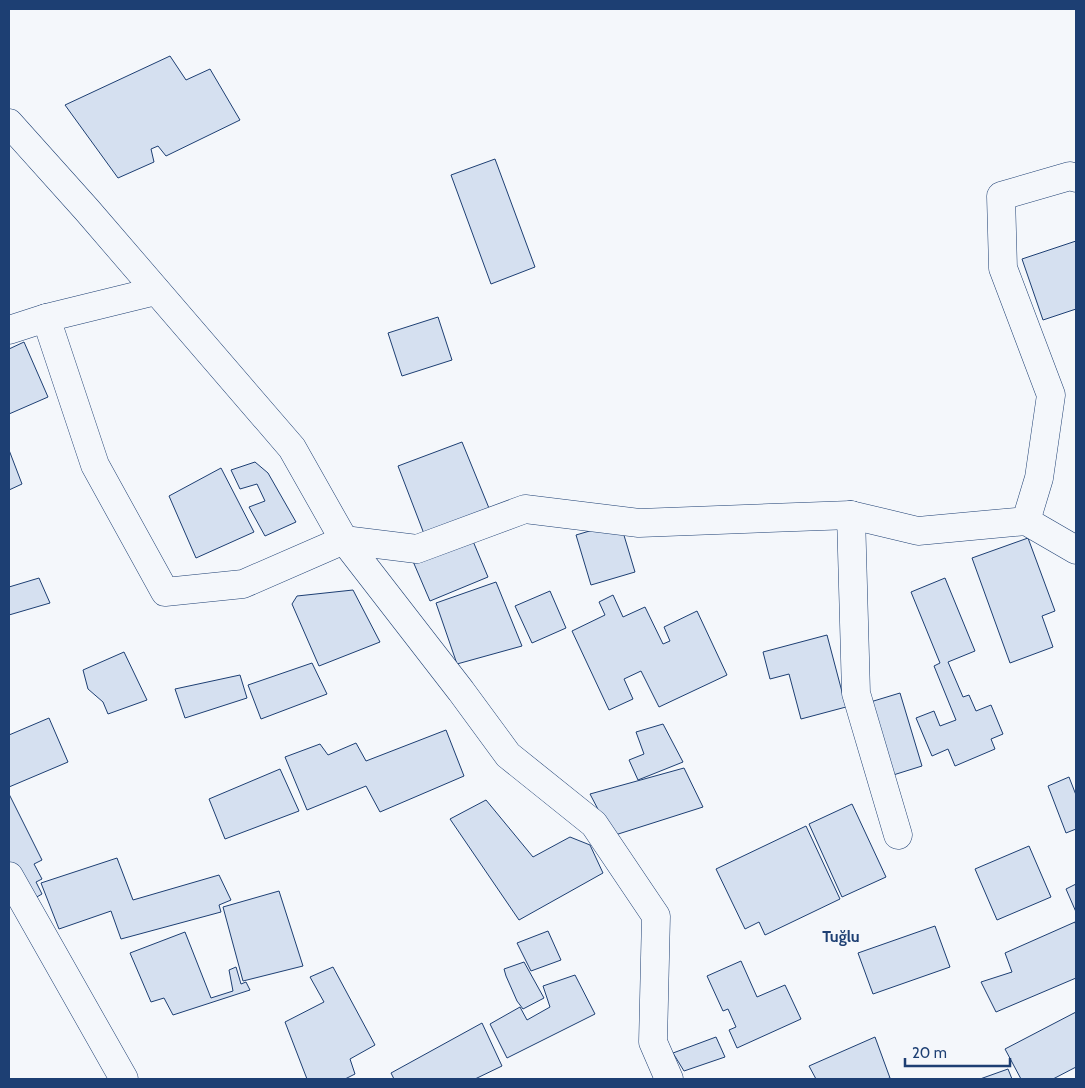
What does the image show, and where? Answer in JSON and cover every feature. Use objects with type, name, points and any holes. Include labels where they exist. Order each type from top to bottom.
[{"type":"street","points":[[9,123],[292,448],[344,540],[461,691],[508,756],[594,824],[656,916],[653,1042],[669,1079]]},
{"type":"street","points":[[1026,521],[1039,478],[1050,395],[1003,268],[1001,196],[1070,176],[1076,178]]},
{"type":"street","points":[[9,330],[46,318],[156,291]]},
{"type":"street","points":[[46,318],[95,465],[165,592],[243,584],[344,540],[417,549],[526,509],[639,523],[851,515],[918,531],[1026,521],[1076,550]]},
{"type":"street","points":[[851,515],[856,693],[898,835]]},
{"type":"street","points":[[9,876],[124,1079]]},
{"type":"building","points":[[170,56],[186,80],[210,69],[240,120],[166,156],[158,146],[151,149],[154,162],[118,178],[65,105]]},
{"type":"building","points":[[495,159],[535,267],[491,284],[451,175]]},
{"type":"building","points":[[1076,241],[1076,309],[1043,320],[1022,259]]},
{"type":"building","points":[[438,317],[452,360],[402,376],[388,333]]},
{"type":"building","points":[[24,342],[48,397],[9,414],[9,349]]},
{"type":"building","points":[[462,442],[491,513],[426,539],[398,466]]},
{"type":"building","points":[[9,450],[22,484],[9,490]]},
{"type":"building","points":[[255,462],[268,473],[296,522],[265,536],[249,507],[265,501],[257,484],[240,489],[231,470]]},
{"type":"building","points":[[221,468],[254,532],[196,558],[169,496]]},
{"type":"building","points":[[620,522],[635,572],[591,585],[576,535]]},
{"type":"building","points":[[470,534],[488,577],[430,601],[412,559]]},
{"type":"building","points":[[1028,538],[1055,611],[1042,616],[1053,647],[1010,663],[972,558]]},
{"type":"building","points":[[39,578],[50,603],[9,615],[9,587]]},
{"type":"building","points":[[945,578],[975,651],[948,662],[963,697],[969,695],[976,711],[991,705],[1003,734],[991,739],[995,749],[955,766],[948,749],[932,756],[916,718],[934,711],[940,726],[956,720],[934,666],[940,663],[911,592]]},
{"type":"building","points":[[496,582],[522,646],[457,664],[436,603]]},
{"type":"building","points":[[353,590],[380,642],[319,666],[292,604],[297,596]]},
{"type":"building","points":[[550,591],[566,628],[532,643],[515,606]]},
{"type":"building","points":[[613,595],[623,617],[645,607],[663,644],[670,641],[664,627],[697,611],[727,675],[659,707],[641,671],[624,679],[633,699],[609,710],[572,631],[605,615],[599,602]]},
{"type":"building","points":[[827,635],[846,707],[801,719],[789,674],[770,679],[763,652]]},
{"type":"building","points":[[124,652],[147,700],[108,714],[103,702],[88,689],[83,670]]},
{"type":"building","points":[[312,663],[327,694],[261,719],[248,685]]},
{"type":"building","points":[[240,675],[247,698],[185,718],[175,689]]},
{"type":"building","points":[[900,693],[922,766],[890,776],[867,703]]},
{"type":"building","points":[[49,718],[68,762],[9,787],[9,735]]},
{"type":"building","points":[[663,724],[683,762],[638,780],[629,760],[644,754],[636,732]]},
{"type":"building","points":[[446,730],[464,776],[380,812],[366,786],[307,810],[285,757],[320,744],[328,755],[356,743],[366,761]]},
{"type":"building","points":[[684,768],[703,807],[612,836],[590,794]]},
{"type":"building","points":[[280,769],[299,811],[225,839],[209,799]]},
{"type":"building","points":[[1069,777],[1076,795],[1076,829],[1066,833],[1048,786]]},
{"type":"building","points":[[9,794],[42,860],[34,864],[42,879],[36,882],[42,894],[28,902],[9,865]]},
{"type":"building","points":[[486,800],[533,857],[570,837],[590,845],[603,873],[519,920],[450,819]]},
{"type":"building","points":[[852,804],[886,877],[842,897],[809,824]]},
{"type":"building","points":[[806,826],[840,899],[765,935],[759,922],[745,929],[716,869]]},
{"type":"building","points":[[1029,846],[1051,897],[997,920],[975,869]]},
{"type":"building","points":[[117,858],[133,900],[219,875],[231,900],[219,905],[221,912],[121,939],[111,911],[59,929],[41,883]]},
{"type":"building","points":[[1076,884],[1076,912],[1066,889]]},
{"type":"building","points":[[279,891],[303,966],[243,981],[223,907]]},
{"type":"building","points":[[1075,922],[1076,978],[996,1012],[981,982],[1012,972],[1005,953]]},
{"type":"building","points":[[935,926],[950,967],[873,994],[858,953]]},
{"type":"building","points":[[548,931],[561,960],[531,971],[517,943]]},
{"type":"building","points":[[185,932],[211,998],[233,991],[229,970],[236,967],[241,984],[246,982],[250,990],[173,1015],[164,998],[151,1002],[130,953]]},
{"type":"building","points":[[741,961],[757,997],[785,985],[801,1019],[737,1048],[729,1030],[736,1027],[728,1009],[723,1011],[707,976]]},
{"type":"building","points":[[524,962],[544,998],[523,1009],[517,1001],[504,969]]},
{"type":"building","points":[[333,967],[375,1045],[350,1059],[355,1074],[345,1079],[307,1079],[285,1022],[324,1002],[310,977]]},
{"type":"building","points":[[575,975],[595,1014],[507,1058],[490,1024],[520,1007],[527,1020],[550,1007],[543,986]]},
{"type":"building","points":[[1076,1012],[1076,1067],[1053,1079],[1021,1079],[1005,1049]]},
{"type":"building","points":[[482,1023],[502,1066],[475,1079],[394,1079],[391,1073]]},
{"type":"building","points":[[716,1037],[725,1057],[684,1071],[673,1053]]},
{"type":"building","points":[[875,1037],[890,1078],[816,1079],[809,1066]]},
{"type":"building","points":[[1008,1069],[1012,1079],[980,1079]]},
{"type":"district","name":"Tuğlu","points":[[841,936]]}]
